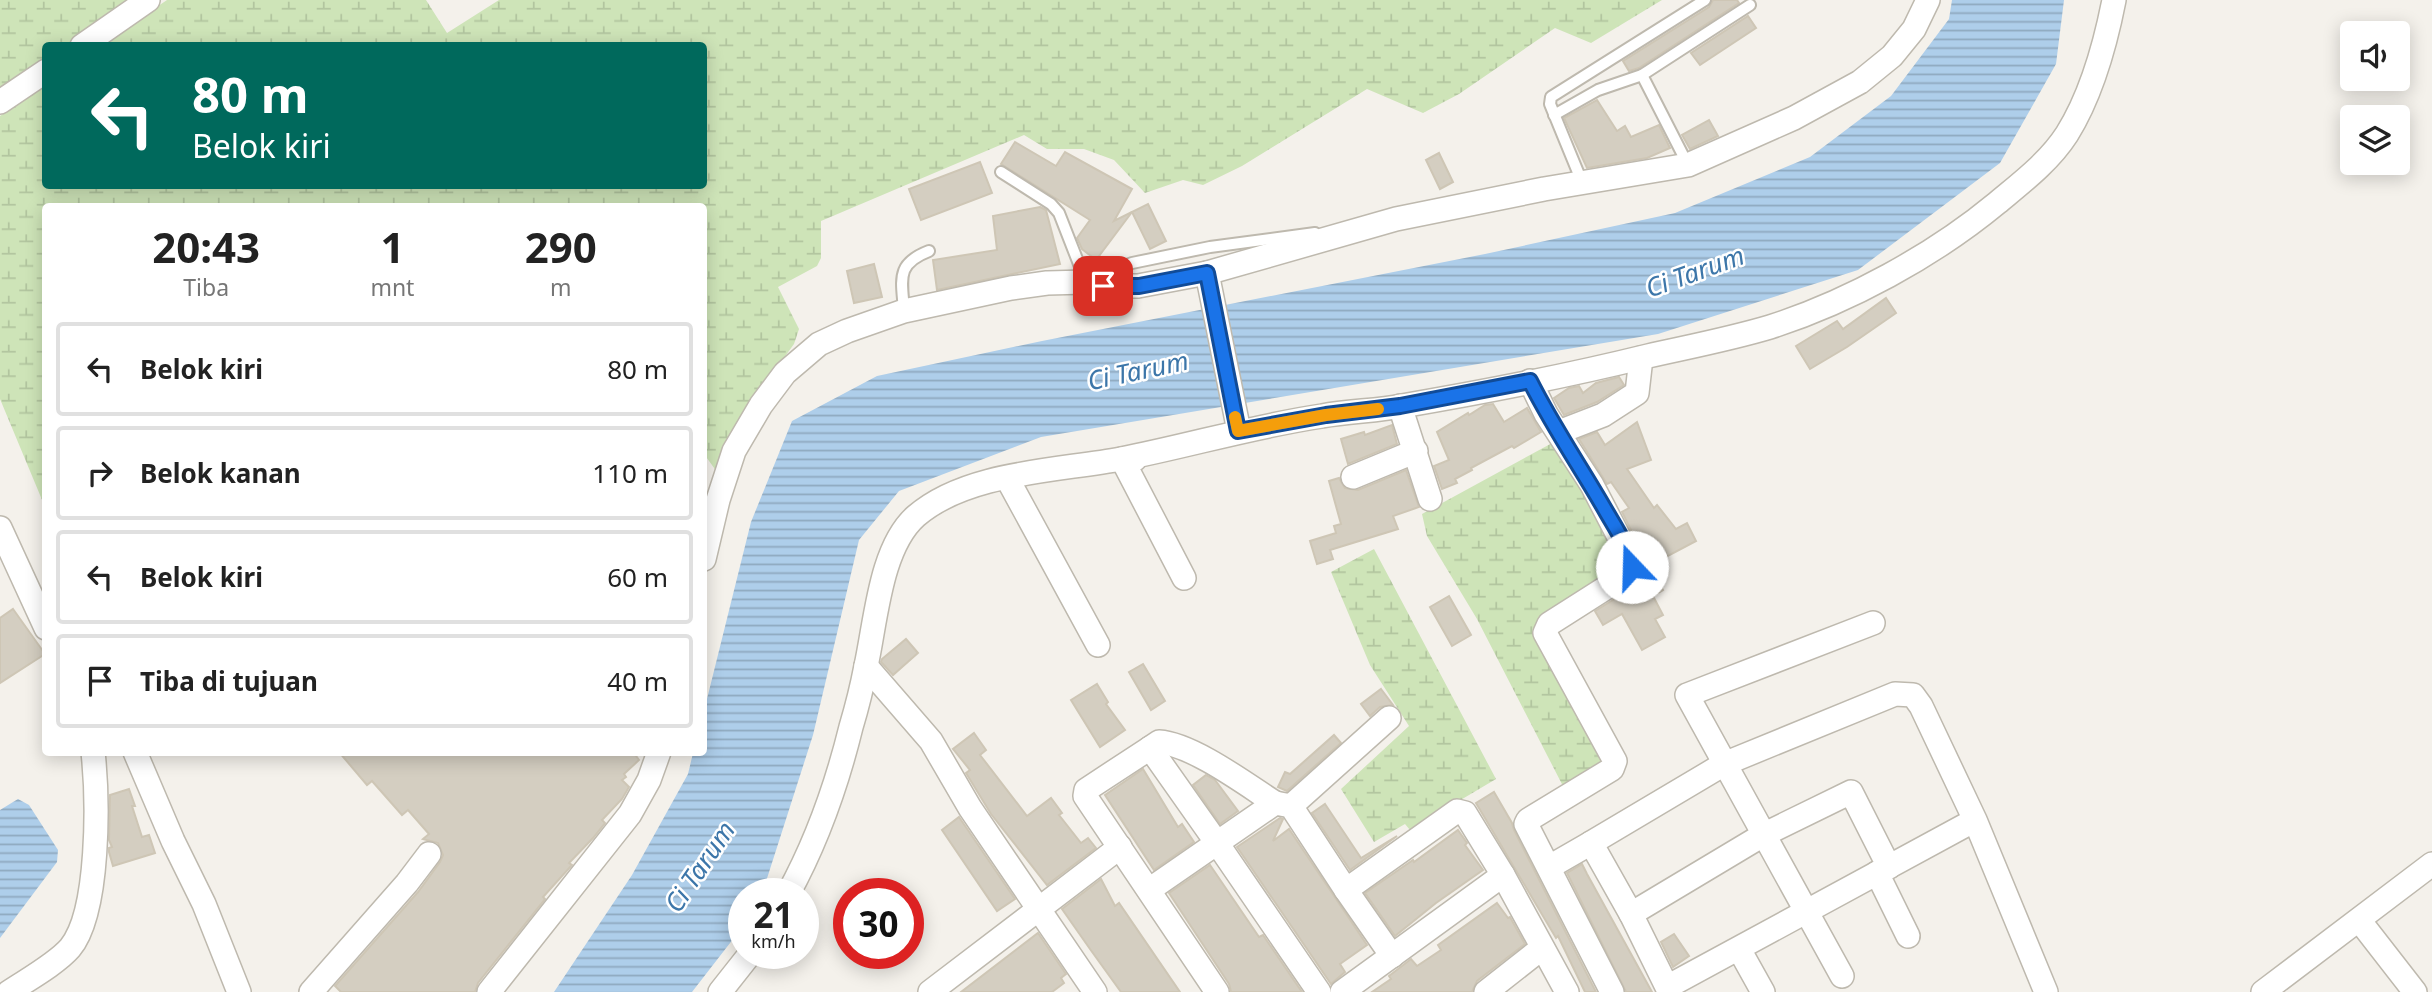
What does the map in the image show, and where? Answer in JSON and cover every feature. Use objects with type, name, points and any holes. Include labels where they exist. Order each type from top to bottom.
[{"type":"street","points":[[88,42],[148,0]]},
{"type":"street","points":[[707,546],[734,451],[761,405],[785,373],[819,344],[847,331],[904,312],[1023,286],[1087,282],[1110,287],[1139,286],[1208,278],[1338,235],[1396,219],[1582,182],[1688,165],[1794,118],[1860,82],[1892,56],[1914,29],[1928,0]]},
{"type":"street","points":[[797,878],[838,776],[890,558],[905,528],[924,509],[983,483],[1122,458],[1237,427],[1400,406],[1591,371],[1769,327],[1801,315],[1880,279],[1945,242],[2037,170],[2066,136],[2096,72],[2107,38],[2114,0]]},
{"type":"street","points":[[0,102],[42,74]]},
{"type":"street","points":[[1208,278],[1237,427]]},
{"type":"street","points":[[1559,432],[1603,415],[1637,393],[1641,358]]},
{"type":"street","points":[[1530,381],[1546,414],[1629,552],[1632,567],[1615,583],[1549,624],[1545,633],[1615,765],[1528,820],[1526,824],[1612,992]]},
{"type":"street","points":[[1400,406],[1430,499]]},
{"type":"street","points":[[1122,458],[1173,456],[1268,439],[1320,426],[1353,413]]},
{"type":"street","points":[[1353,477],[1416,451]]},
{"type":"street","points":[[1122,458],[1184,578]]},
{"type":"street","points":[[1007,478],[1098,645]]},
{"type":"street","points":[[0,528],[42,619]]},
{"type":"street","points":[[1842,976],[1687,695],[1873,623]]},
{"type":"street","points":[[866,666],[931,741],[970,808],[1038,909],[1084,988]]},
{"type":"street","points":[[1558,862],[1724,764],[1895,694],[1913,695],[1921,706],[1975,820],[2046,992]]},
{"type":"street","points":[[1149,890],[1217,843],[1283,804],[1389,718]]},
{"type":"street","points":[[1217,992],[1192,965],[1115,851],[1085,796],[1086,790],[1159,742],[1180,747],[1283,804],[1392,956]]},
{"type":"street","points":[[1150,748],[1319,992]]},
{"type":"street","points":[[9,992],[68,950],[83,921],[95,858],[96,776],[94,756]]},
{"type":"street","points":[[137,756],[173,841],[204,904],[239,992]]},
{"type":"street","points":[[489,992],[630,814],[649,780],[658,756]]},
{"type":"street","points":[[1631,914],[1763,835],[1851,792],[1909,936]]},
{"type":"street","points":[[1077,810],[1149,890],[1192,965],[1204,992]]},
{"type":"street","points":[[1346,890],[1461,810],[1503,875],[1567,992]]},
{"type":"street","points":[[1591,844],[1631,914],[1668,990],[1739,948],[1975,820]]},
{"type":"street","points":[[930,992],[1115,851]]},
{"type":"street","points":[[311,992],[407,883],[429,854]]},
{"type":"street","points":[[2263,992],[2432,864]]},
{"type":"street","points":[[1342,992],[1503,875]]},
{"type":"street","points":[[2358,920],[2415,992]]},
{"type":"street","points":[[1486,992],[1542,948]]},
{"type":"street","points":[[1739,948],[1763,992]]},
{"type":"street","points":[[720,992],[738,969]]},
{"type":"lane","points":[[1582,182],[1554,115],[1550,104],[1551,97],[1705,0]]},
{"type":"lane","points":[[1554,115],[1598,90],[1642,75],[1750,5]]},
{"type":"lane","points":[[1642,75],[1688,165]]},
{"type":"lane","points":[[1001,172],[1051,204],[1059,213],[1087,282]]},
{"type":"lane","points":[[1110,287],[1117,271],[1132,263],[1265,238],[1321,233],[1338,235]]},
{"type":"lane","points":[[904,312],[901,274],[908,262],[929,251]]},
{"type":"green space","points":[[0,0],[142,0],[77,42],[42,42],[42,65],[0,93]]},
{"type":"green space","points":[[167,0],[426,0],[447,33],[499,0],[1662,0],[1591,43],[1555,28],[1459,94],[1423,113],[1367,89],[1242,166],[1203,185],[1183,180],[1145,193],[1114,160],[1084,149],[1047,149],[1024,135],[821,221],[821,258],[817,266],[778,287],[799,329],[794,344],[757,395],[717,472],[707,458],[707,203],[42,203],[42,500],[0,399],[0,116],[42,86],[42,189],[707,189],[707,42],[105,42]]},
{"type":"green space","points":[[1554,442],[1627,568],[1539,628],[1609,764],[1565,790],[1477,619],[1427,536],[1422,514]]},
{"type":"green space","points":[[1374,549],[1496,779],[1410,830],[1405,824],[1374,842],[1341,789],[1409,726],[1370,665],[1331,572]]},
{"type":"water","name":"Ci Tarum","points":[[1952,0],[2064,0],[2056,64],[2000,163],[1858,270],[1658,334],[1041,437],[899,491],[859,540],[813,735],[767,878],[728,878],[728,946],[692,992],[554,992],[632,875],[688,774],[692,756],[707,756],[707,699],[751,522],[792,421],[877,376],[1485,254],[1675,213],[1810,157],[1891,96],[1949,19]]},
{"type":"water","points":[[18,799],[29,805],[58,850],[57,862],[0,938],[0,810]]},
{"type":"building","points":[[1713,0],[1737,0],[1739,3],[1639,68],[1629,71],[1623,61],[1709,7]]},
{"type":"building","points":[[1748,16],[1756,28],[1700,65],[1691,53]]},
{"type":"building","points":[[1597,100],[1617,131],[1625,126],[1631,137],[1659,125],[1670,148],[1647,158],[1587,168],[1564,118]]},
{"type":"building","points":[[1709,120],[1718,136],[1690,149],[1682,135]]},
{"type":"building","points":[[1015,142],[1056,166],[1065,152],[1132,189],[1114,221],[1132,212],[1096,260],[1082,249],[1077,238],[1090,220],[1001,164]]},
{"type":"building","points":[[1439,153],[1453,182],[1440,189],[1426,160]]},
{"type":"building","points":[[980,162],[992,193],[921,220],[909,189]]},
{"type":"building","points":[[1148,204],[1166,241],[1150,249],[1132,212]]},
{"type":"building","points":[[1040,207],[1046,210],[1060,264],[937,290],[933,260],[997,250],[993,216]]},
{"type":"building","points":[[874,264],[882,297],[854,303],[847,271]]},
{"type":"building","points":[[1886,298],[1896,313],[1810,369],[1796,346],[1837,321],[1843,329]]},
{"type":"building","points":[[1619,377],[1624,385],[1597,402],[1564,415],[1554,398],[1569,388],[1579,386],[1583,393],[1596,383]]},
{"type":"building","points":[[1493,404],[1504,422],[1527,408],[1541,432],[1471,468],[1472,470],[1455,479],[1457,483],[1442,489],[1434,466],[1449,460],[1437,432],[1468,413],[1469,415],[1485,405]]},
{"type":"building","points":[[1637,422],[1651,460],[1627,469],[1654,508],[1657,505],[1676,529],[1687,523],[1696,541],[1649,566],[1622,512],[1629,508],[1611,482],[1607,484],[1579,439],[1597,432],[1605,445]]},
{"type":"building","points":[[1392,425],[1397,444],[1348,464],[1341,439],[1364,432],[1365,435]]},
{"type":"building","points":[[1406,470],[1419,507],[1393,516],[1398,529],[1330,550],[1333,559],[1317,564],[1310,541],[1336,533],[1334,526],[1341,524],[1329,481],[1339,478],[1345,488],[1358,490]]},
{"type":"building","points":[[1651,566],[1663,590],[1653,596],[1663,615],[1655,619],[1665,637],[1642,650],[1622,614],[1603,625],[1595,611],[1634,587]]},
{"type":"building","points":[[1449,596],[1471,635],[1452,646],[1430,607]]},
{"type":"building","points":[[13,609],[42,650],[42,656],[0,683],[0,618]]},
{"type":"building","points":[[906,639],[918,653],[893,675],[881,662],[882,659]]},
{"type":"building","points":[[1143,664],[1165,701],[1151,710],[1129,672]]},
{"type":"building","points":[[1097,684],[1108,702],[1106,704],[1125,730],[1100,747],[1071,700]]},
{"type":"building","points":[[1381,689],[1393,705],[1380,707],[1370,716],[1361,704]]},
{"type":"building","points":[[974,733],[986,750],[980,755],[1027,816],[1051,798],[1062,813],[1059,815],[1081,843],[1088,838],[1096,848],[1047,885],[991,814],[966,773],[970,770],[953,749]]},
{"type":"building","points":[[1334,735],[1341,743],[1287,791],[1278,787],[1285,772],[1290,774]]},
{"type":"building","points":[[342,756],[636,756],[639,760],[624,774],[626,777],[622,780],[629,787],[622,799],[602,820],[605,823],[593,838],[569,863],[572,865],[543,897],[545,899],[478,983],[475,992],[341,992],[335,986],[418,892],[443,855],[438,843],[423,839],[429,834],[408,810],[402,815],[372,781],[367,785]]},
{"type":"building","points":[[1143,769],[1178,827],[1182,824],[1194,842],[1154,870],[1105,795]]},
{"type":"building","points":[[1206,775],[1215,780],[1238,811],[1220,824],[1193,785]]},
{"type":"building","points":[[129,789],[142,837],[149,835],[155,853],[113,866],[109,852],[112,847],[109,840],[110,795]]},
{"type":"building","points":[[1494,792],[1596,992],[1585,992],[1558,936],[1556,938],[1476,803]]},
{"type":"building","points":[[1325,804],[1361,858],[1397,836],[1350,870],[1312,813]]},
{"type":"building","points":[[959,817],[1015,899],[997,911],[942,830]]},
{"type":"building","points":[[1280,818],[1283,819],[1273,841],[1289,829],[1367,945],[1340,964],[1345,972],[1331,984],[1237,847]]},
{"type":"building","points":[[1458,830],[1483,870],[1395,936],[1365,893]]},
{"type":"building","points":[[1582,864],[1652,992],[1626,992],[1567,873]]},
{"type":"building","points":[[1210,865],[1259,937],[1263,935],[1302,992],[1231,992],[1229,984],[1169,893]]},
{"type":"building","points":[[1101,879],[1115,906],[1119,903],[1180,992],[1121,992],[1062,909]]},
{"type":"building","points":[[1497,903],[1508,918],[1510,917],[1525,944],[1477,981],[1472,992],[1372,992],[1391,979],[1389,976],[1411,959],[1417,966],[1441,950],[1438,945]]},
{"type":"building","points":[[1038,933],[1066,974],[1061,978],[1064,983],[1052,992],[961,992]]},
{"type":"building","points":[[1674,934],[1689,956],[1673,967],[1661,942]]},
{"type":"slow traffic","points":[[1235,417],[1238,431],[1326,415],[1378,409]]},
{"type":"route","points":[[1103,286],[1139,286],[1207,273],[1238,431],[1326,415],[1400,406],[1530,381],[1546,414],[1592,485],[1629,552],[1632,567]]}]
